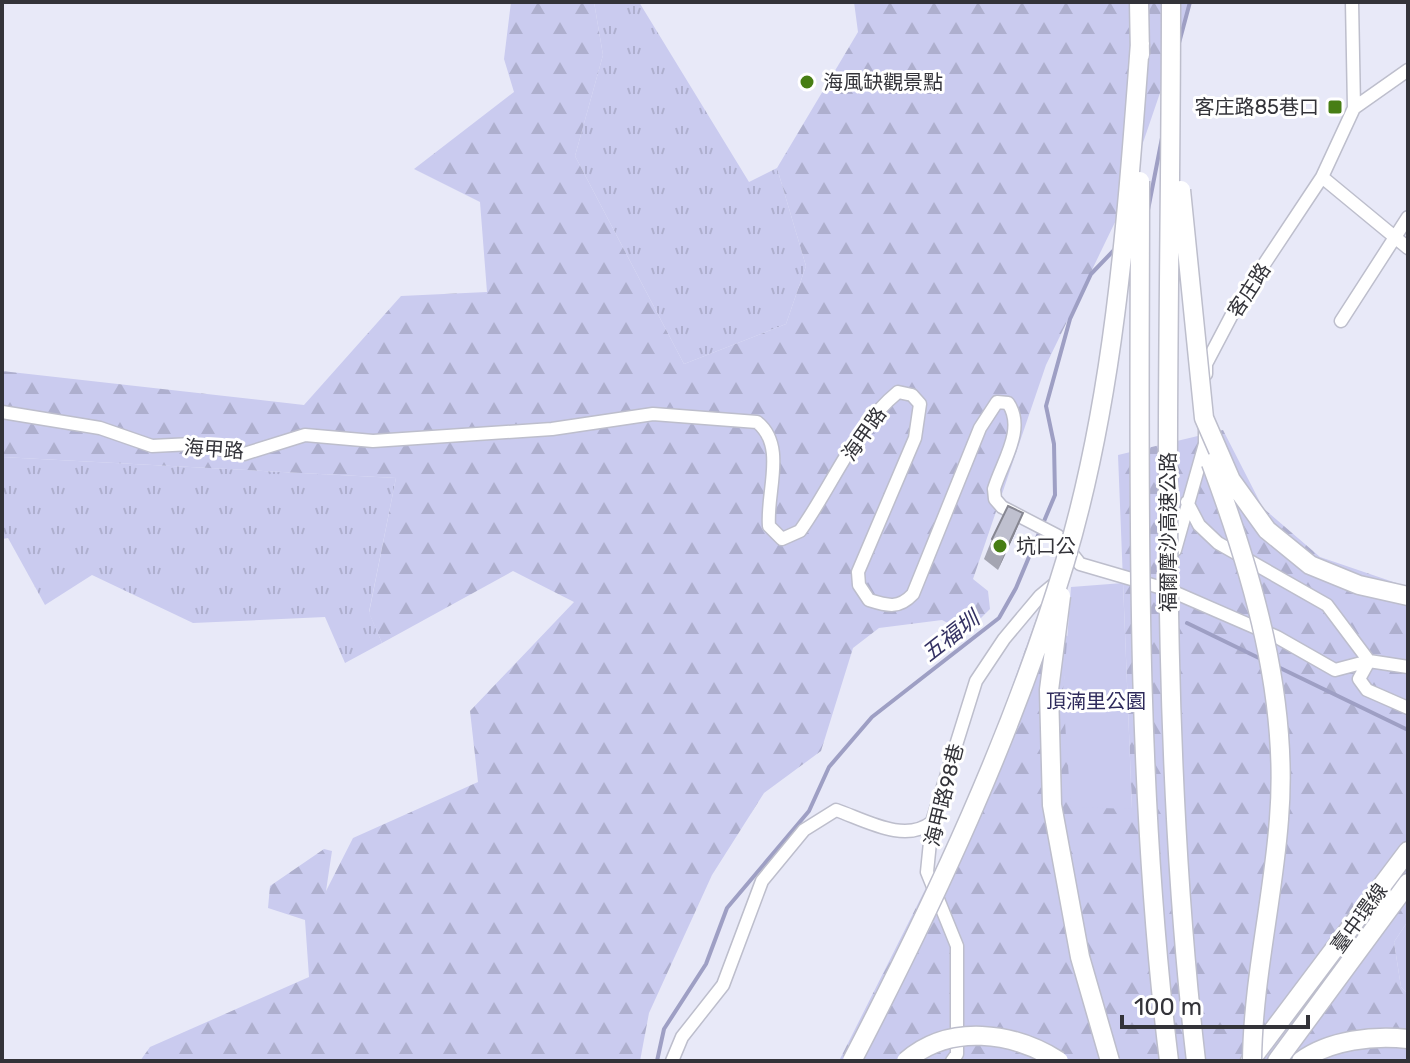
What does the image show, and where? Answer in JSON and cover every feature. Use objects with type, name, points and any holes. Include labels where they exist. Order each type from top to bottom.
[{"type":"highway","name":"福爾摩沙高速公路","points":[[1139,2],[1140,519],[1146,741],[1158,972],[1169,1061]]},
{"type":"highway","name":"福爾摩沙高速公路","points":[[1171,2],[1167,502],[1170,739],[1185,961],[1196,1061]]},
{"type":"highway","points":[[1110,1061],[1080,957],[1052,805],[1049,690],[1106,382],[1125,240],[1140,43]]},
{"type":"highway","points":[[1171,46],[1189,292],[1210,460],[1237,536],[1269,652],[1280,771],[1279,818],[1255,988],[1251,1061]]},
{"type":"highway","points":[[1204,418],[1231,480],[1267,530],[1310,565],[1359,585],[1408,596]]},
{"type":"highway","points":[[852,1061],[912,946],[967,824],[1072,563]]},
{"type":"highway","name":"臺中環線","points":[[1251,1061],[1408,851]]},
{"type":"highway","name":"臺中環線","points":[[1277,1061],[1408,883]]},
{"type":"highway","points":[[906,1061],[939,1042],[982,1035],[1037,1048],[1059,1061]]},
{"type":"highway","points":[[1301,1061],[1327,1047],[1368,1039],[1408,1039]]},
{"type":"street","name":"客庄路","points":[[1169,590],[1178,532],[1205,444],[1206,364],[1237,305],[1322,177],[1354,108],[1352,2]]},
{"type":"street","points":[[1354,108],[1408,70]]},
{"type":"street","points":[[1322,177],[1408,248]]},
{"type":"street","points":[[1341,321],[1408,217]]},
{"type":"street","name":"海甲路","points":[[2,412],[100,428],[152,446],[192,444],[244,454],[305,435],[388,441],[552,429],[653,414],[757,422],[769,432],[774,447],[769,526],[782,539],[800,531],[867,423],[885,403],[898,392],[912,395],[920,404],[915,438],[858,572],[859,585],[869,600],[890,607],[905,603],[913,594],[980,428],[997,402],[1008,403],[1016,414],[1015,429],[994,489],[995,499],[1002,507],[1058,536],[1072,563]]},
{"type":"street","points":[[1187,502],[1199,525],[1218,543],[1327,605],[1369,661]]},
{"type":"street","points":[[1072,563],[1169,590],[1277,637],[1335,670],[1369,661],[1408,667]]},
{"type":"street","name":"海甲路98巷","points":[[952,1061],[957,1054],[957,946],[927,872],[932,822],[976,681],[1004,639],[1072,563]]},
{"type":"street","points":[[1369,661],[1359,679],[1367,690],[1408,708]]},
{"type":"street","points":[[672,1061],[682,1037],[723,985],[762,881],[804,830],[836,810],[901,832],[921,831],[932,822]]},
{"type":"green space","points":[[511,2],[594,2],[603,55],[575,156],[684,364],[786,324],[806,266],[777,168],[858,32],[854,2],[1191,2],[1118,216],[1046,365],[973,579],[988,591],[990,609],[971,628],[959,629],[942,620],[879,628],[853,648],[821,751],[764,793],[712,875],[649,1013],[640,1061],[140,1061],[150,1047],[309,977],[305,920],[268,908],[270,886],[324,849],[332,851],[326,891],[353,838],[478,782],[470,711],[574,602],[513,571],[382,643],[369,613],[396,478],[2,457],[2,371],[304,405],[401,296],[487,292],[480,202],[414,169],[514,92],[504,59]]},
{"type":"green space","points":[[594,2],[639,2],[749,182],[777,168],[806,266],[786,324],[684,364],[575,156],[603,55]]},
{"type":"green space","points":[[1223,430],[1263,508],[1320,557],[1408,587],[1408,921],[1394,942],[1401,987],[1408,994],[1408,1061],[839,1061],[975,790],[1036,619],[1069,637],[1063,694],[1132,809],[1118,455]]},
{"type":"green space","points":[[2,457],[396,478],[369,612],[382,643],[345,663],[325,617],[193,623],[92,575],[45,605],[8,538],[2,539]]},
{"type":"green space","name":"頂湳里公園","points":[[1123,583],[1132,809],[1071,807],[1063,694],[1071,587]]},
{"type":"green space","points":[[1408,921],[1408,994],[1401,987],[1394,942]]},
{"type":"building","points":[[1008,506],[1023,513],[1006,550],[992,539]]},
{"type":"waterway","name":"五福圳","points":[[1179,43],[1190,2]]},
{"type":"waterway","name":"五福圳","points":[[1147,215],[1162,138]]},
{"type":"waterway","name":"五福圳","points":[[657,1061],[664,1029],[706,964],[727,908],[809,811],[829,767],[872,717],[999,618],[1016,588],[1055,495],[1054,444],[1046,406],[1070,319],[1091,274],[1116,248]]},
{"type":"waterway","points":[[1187,623],[1261,659]]},
{"type":"waterway","points":[[1276,666],[1408,730]]},
{"type":"place","name":"海風缺觀景點","points":[[807,82]]},
{"type":"place","name":"客庄路85巷口","points":[[1335,107]]},
{"type":"place","name":"坑口公","points":[[1000,546]]}]
